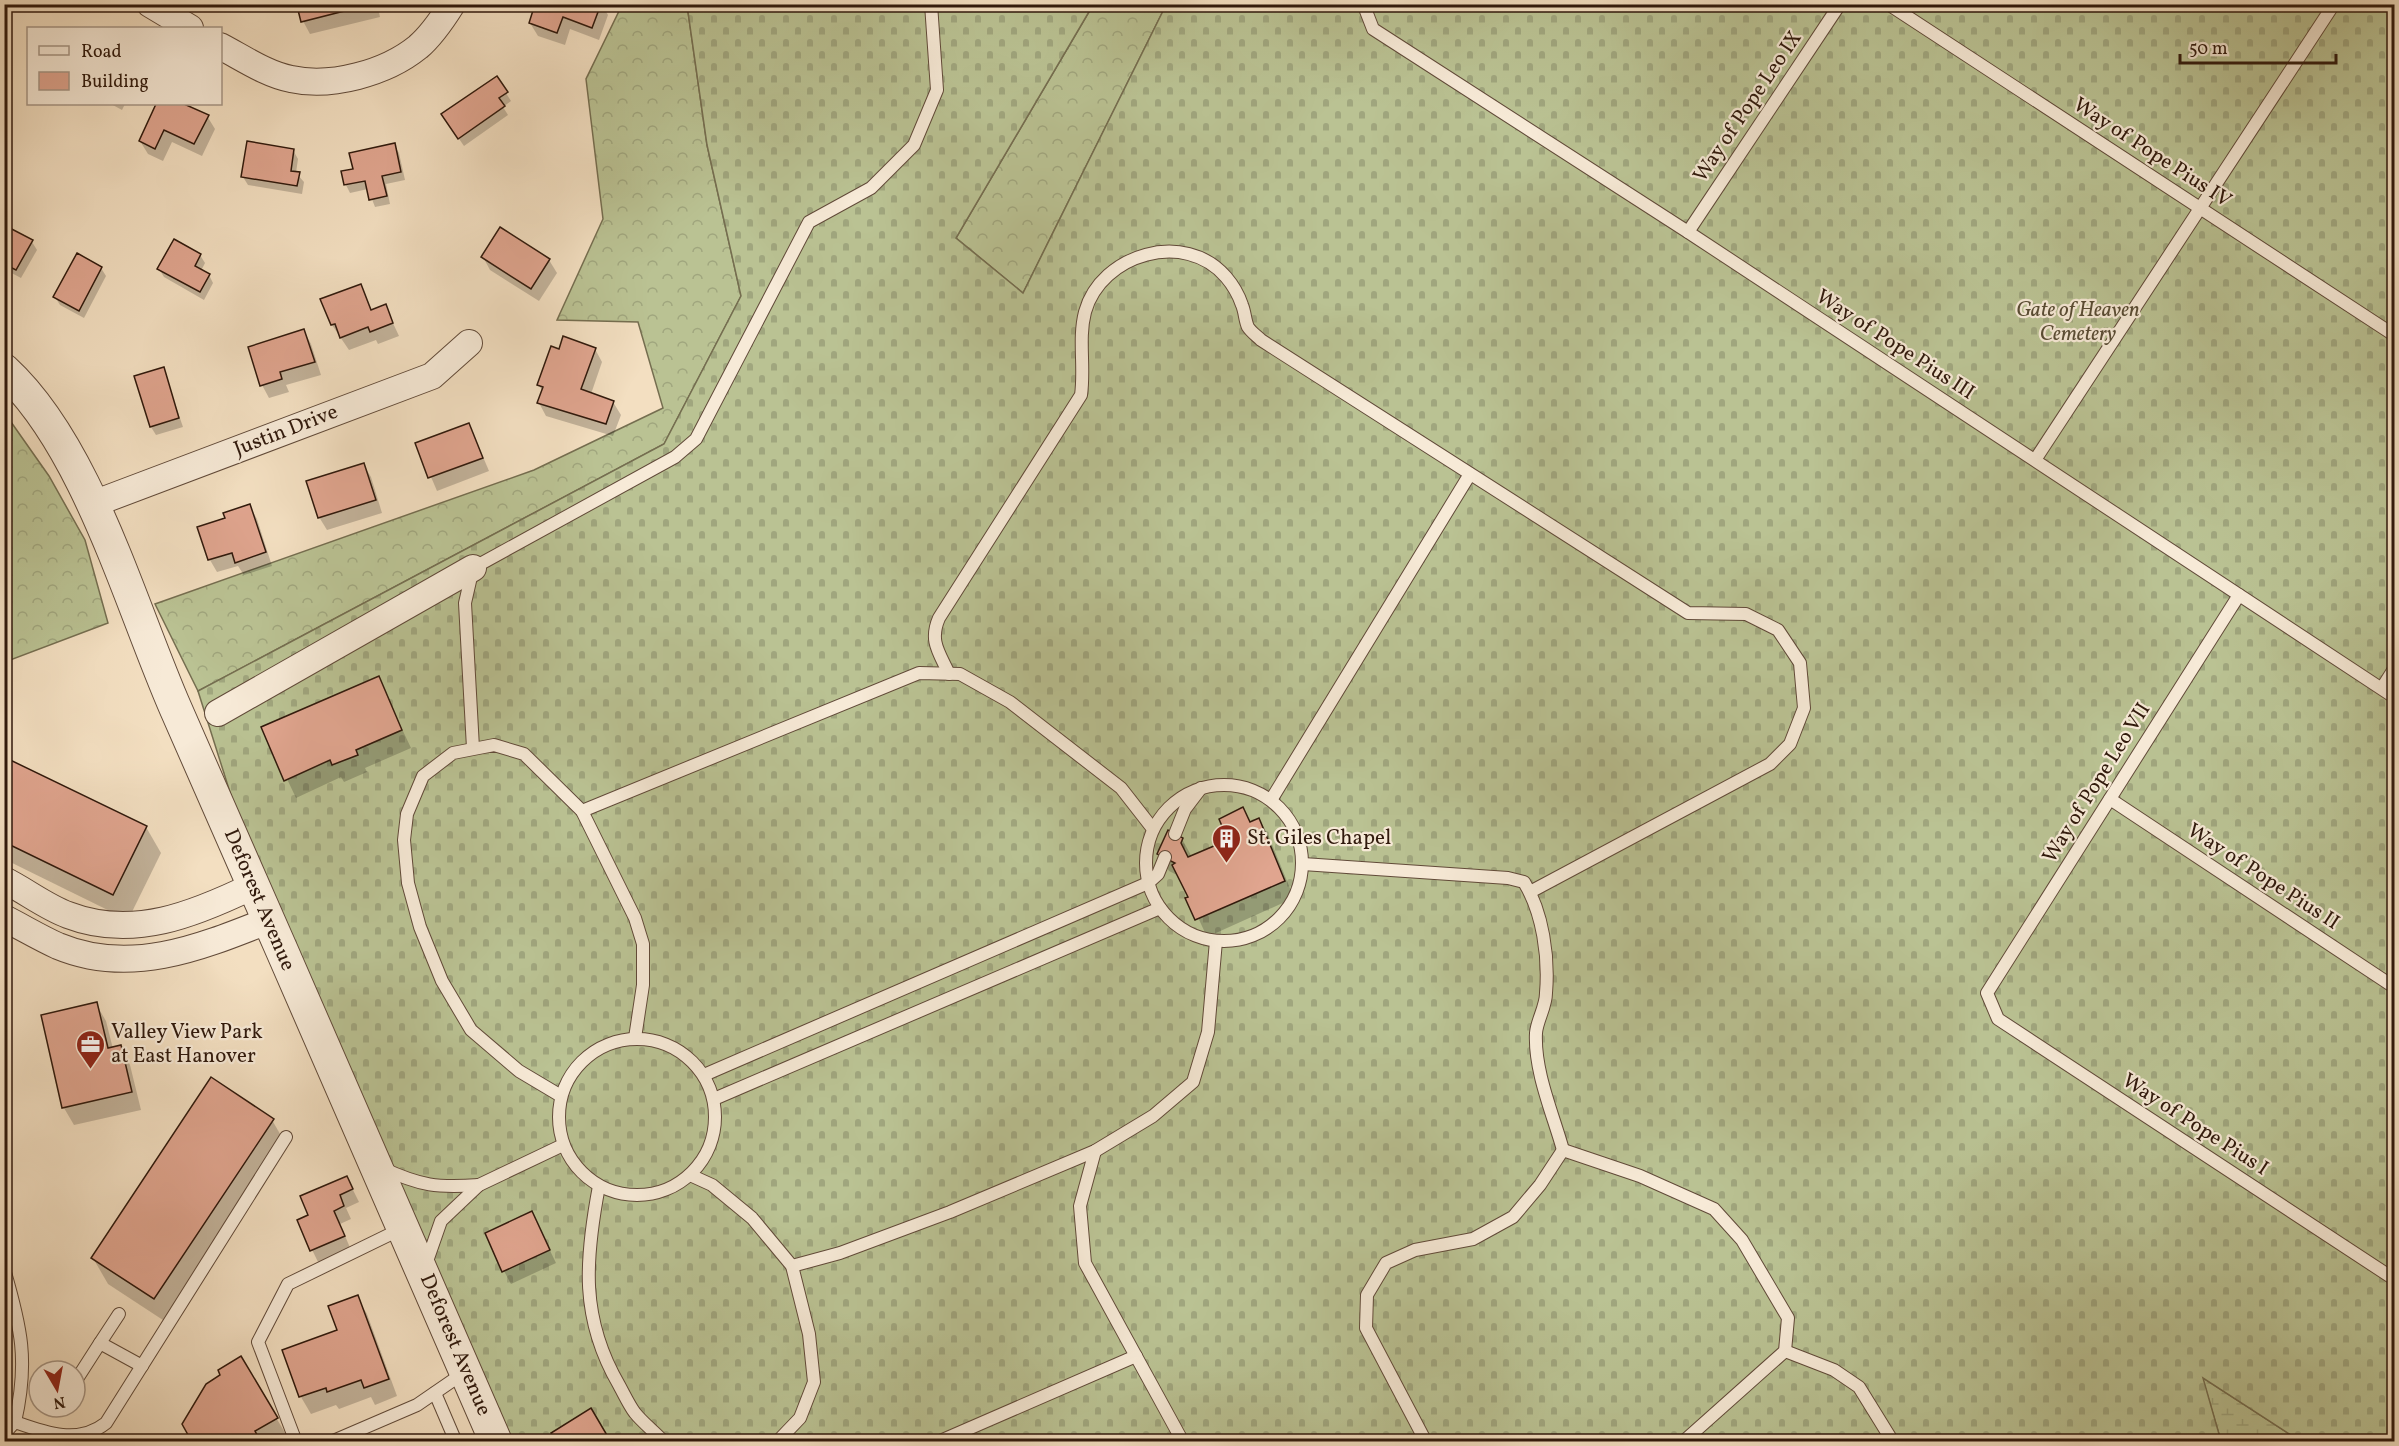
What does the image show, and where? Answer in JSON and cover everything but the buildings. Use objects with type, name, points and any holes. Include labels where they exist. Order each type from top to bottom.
[{"type":"street","points":[[150,4],[188,27]]},
{"type":"street","points":[[222,47],[293,80],[334,80],[367,73],[408,55],[439,26],[452,4]]},
{"type":"street","name":"Justin Drive","points":[[93,504],[432,376],[469,343]]},
{"type":"street","name":"Deforest Avenue","points":[[4,370],[44,418],[93,504],[152,655],[267,921],[424,1272],[496,1442]]},
{"type":"street","points":[[218,713],[473,568]]},
{"type":"street","points":[[4,880],[66,915],[93,922],[122,925],[178,919],[253,886]]},
{"type":"street","points":[[4,918],[58,946],[85,955],[144,960],[183,953],[267,921]]},
{"type":"lane","points":[[473,748],[465,603],[473,568],[675,457],[696,439],[809,222],[871,188],[914,145],[937,90],[931,4]]},
{"type":"lane","name":"Way of Pope Pius III","points":[[1368,4],[1366,11],[1373,29],[1688,232],[2394,697]]},
{"type":"lane","name":"Way of Pope Leo IX","points":[[1688,232],[1840,4]]},
{"type":"lane","name":"Way of Pope Pius IV","points":[[1888,4],[2394,335]]},
{"type":"lane","points":[[2035,460],[2334,4]]},
{"type":"lane","points":[[949,674],[933,632],[939,618],[1081,395],[1084,372],[1081,342],[1085,311],[1100,283],[1120,264],[1147,254],[1177,252],[1204,260],[1226,276],[1242,303],[1248,327],[1262,340],[1688,613],[1746,614],[1778,630],[1800,663],[1804,708],[1790,744],[1770,764],[1530,892]]},
{"type":"lane","points":[[1271,800],[1470,474]]},
{"type":"lane","name":"Way of Pope Leo VII","points":[[1988,993],[2239,595]]},
{"type":"lane","points":[[2382,688],[2394,669]]},
{"type":"lane","points":[[582,811],[919,674],[960,674],[1010,702],[1121,788],[1153,829]]},
{"type":"lane","points":[[561,1096],[519,1071],[471,1030],[442,981],[420,927],[408,883],[404,840],[407,814],[423,776],[453,753],[494,745],[524,754],[582,811],[635,918],[643,944],[643,985],[634,1038]]},
{"type":"lane","points":[[1215,784],[1241,786],[1271,800],[1286,814],[1299,837],[1303,864],[1298,890],[1285,914],[1264,930],[1241,940],[1216,941],[1191,934],[1170,921],[1160,908],[1148,883],[1146,852],[1153,829],[1167,808],[1189,792],[1215,784]]},
{"type":"lane","points":[[1175,834],[1185,809],[1201,788]]},
{"type":"lane","name":"Way of Pope Pius II","points":[[2110,799],[2394,987]]},
{"type":"lane","points":[[704,1076],[1148,883],[1158,874],[1165,857]]},
{"type":"lane","points":[[1303,864],[1508,878],[1524,882],[1535,900],[1543,939],[1546,983],[1546,994],[1536,1033],[1539,1064],[1563,1150],[1540,1185],[1513,1216],[1473,1239],[1415,1250],[1386,1263],[1366,1295],[1366,1328],[1426,1442]]},
{"type":"lane","points":[[714,1099],[1160,908]]},
{"type":"lane","points":[[792,1266],[840,1253],[950,1212],[1095,1151],[1153,1116],[1193,1082],[1208,1032],[1216,941]]},
{"type":"lane","name":"Way of Pope Pius I","points":[[1988,993],[1998,1019],[2394,1279]]},
{"type":"lane","points":[[634,1038],[662,1042],[686,1055],[704,1076],[714,1099],[716,1119],[712,1140],[704,1159],[690,1175],[669,1189],[644,1196],[618,1194],[599,1186],[575,1167],[562,1145],[558,1120],[561,1096],[571,1073],[588,1055],[610,1043],[634,1038]]},
{"type":"lane","points":[[15,1422],[65,1436],[96,1431],[106,1423],[286,1137]]},
{"type":"lane","points":[[424,1272],[441,1221],[479,1185],[562,1145]]},
{"type":"lane","points":[[1563,1150],[1640,1176],[1714,1209],[1742,1240],[1788,1318],[1785,1351],[1683,1442]]},
{"type":"lane","points":[[1095,1151],[1080,1206],[1085,1263],[1183,1442]]},
{"type":"lane","points":[[377,1166],[415,1183],[446,1187],[479,1185]]},
{"type":"lane","points":[[690,1175],[712,1185],[752,1218],[792,1266],[809,1334],[814,1382],[800,1418],[777,1442]]},
{"type":"lane","points":[[599,1186],[591,1228],[587,1275],[591,1315],[604,1359],[635,1413],[664,1442]]},
{"type":"lane","points":[[296,1442],[258,1342],[288,1284],[404,1227]]},
{"type":"lane","points":[[4,1269],[21,1328],[22,1390],[15,1422],[4,1434]]},
{"type":"lane","points":[[87,1363],[119,1314]]},
{"type":"lane","points":[[100,1343],[142,1366]]},
{"type":"lane","points":[[1785,1351],[1834,1370],[1858,1387],[1893,1442]]},
{"type":"lane","points":[[938,1442],[1136,1356]]},
{"type":"lane","points":[[331,1442],[417,1405],[466,1372]]},
{"type":"lane","points":[[435,1393],[456,1442]]},
{"type":"green space","points":[[622,5],[687,5],[707,145],[741,296],[664,444],[198,691],[155,604],[534,470],[663,408],[638,322],[557,320],[603,219],[586,79]]},
{"type":"green space","name":"Gate of Heaven Cemetery","points":[[687,5],[1093,5],[956,238],[1023,293],[1166,5],[2394,5],[2394,1441],[2300,1441],[2203,1378],[2221,1441],[494,1441],[276,938],[198,691],[664,444],[741,296],[707,145]]},
{"type":"green space","points":[[1093,5],[1166,5],[1023,293],[956,238]]},
{"type":"green space","points":[[4,412],[49,476],[85,540],[108,623],[5,662]]},
{"type":"green space","points":[[2202,1377],[2300,1441],[2221,1441]]},
{"type":"place","name":"St. Giles Chapel","points":[[1226,864]]},
{"type":"place","name":"Valley View Park at East Hanover","points":[[90,1070]]}]
